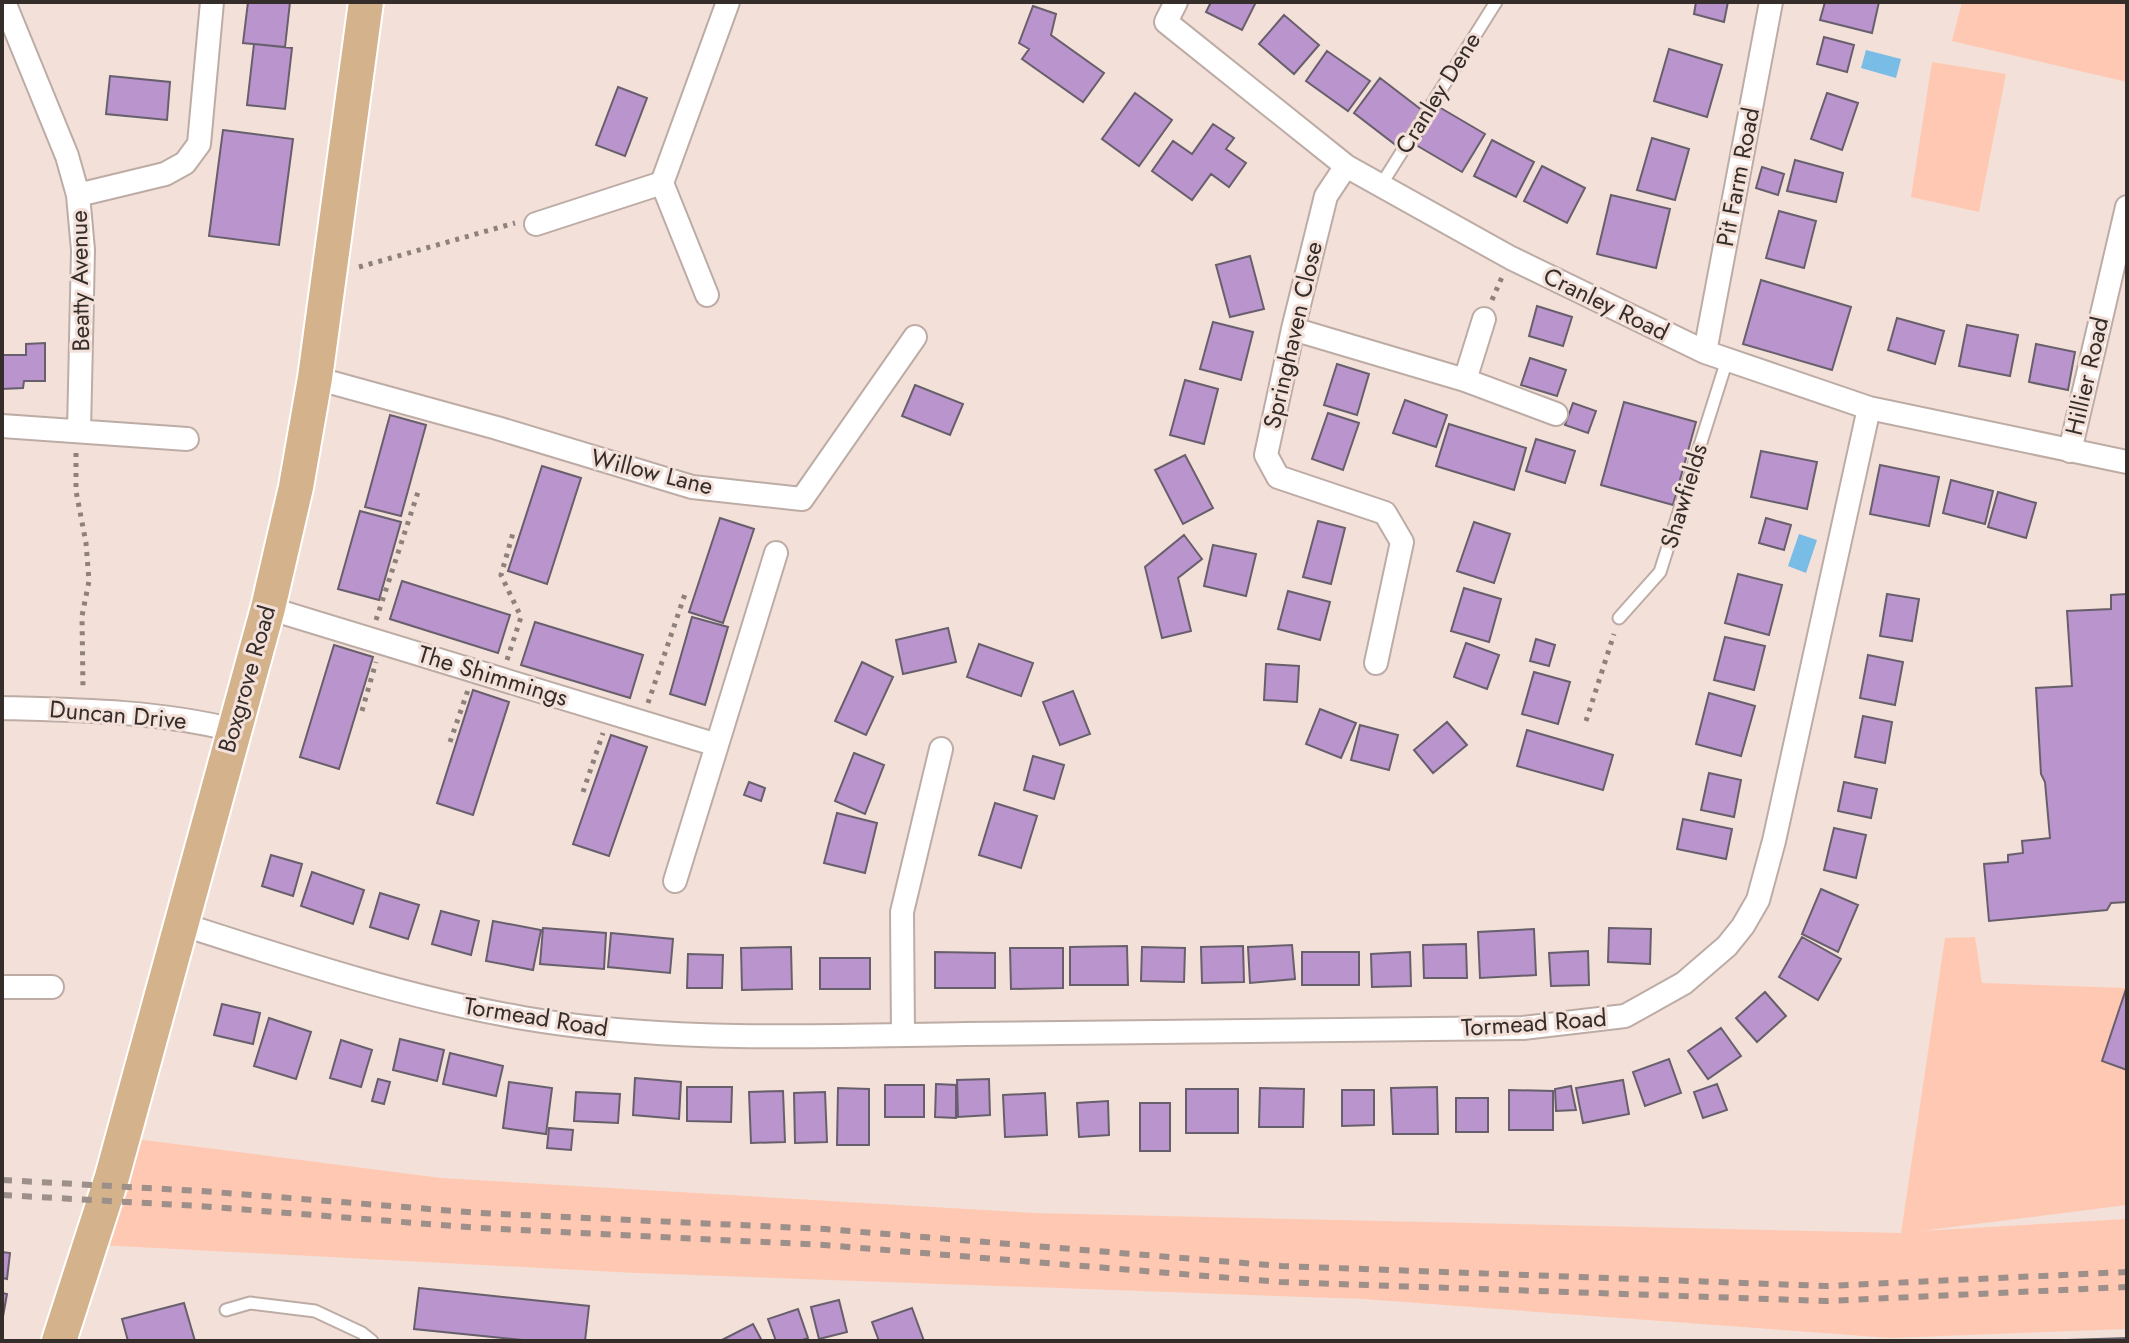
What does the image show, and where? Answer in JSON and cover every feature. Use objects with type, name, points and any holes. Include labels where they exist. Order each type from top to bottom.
[{"type":"main road","name":"Boxgrove Road","points":[[59,1341],[112,1177],[268,608],[296,487],[315,378],[366,2]]},
{"type":"street","name":"Beatty Avenue","points":[[4,2],[67,156],[78,195],[83,250],[79,431]]},
{"type":"street","points":[[78,195],[165,174],[185,163],[199,144],[212,2]]},
{"type":"street","points":[[707,295],[662,183],[728,2]]},
{"type":"street","name":"Cranley Road","points":[[1176,2],[1166,22],[1346,166],[1511,258],[1705,352],[1869,408],[2127,462]]},
{"type":"street","name":"Pit Farm Road","points":[[1705,352],[1771,2]]},
{"type":"street","name":"Springhaven Close","points":[[1346,166],[1326,196],[1266,455],[1278,477],[1385,513],[1402,542],[1376,663]]},
{"type":"street","points":[[536,224],[662,183]]},
{"type":"street","name":"Hillier Road","points":[[2070,451],[2127,207]]},
{"type":"street","points":[[1465,380],[1484,319]]},
{"type":"street","points":[[1293,329],[1465,380],[1556,414]]},
{"type":"street","name":"Willow Lane","points":[[315,378],[497,428],[692,487],[802,499],[915,337]]},
{"type":"street","name":"Tormead Road","points":[[181,924],[466,1007],[623,1031],[903,1035],[1523,1028],[1625,1016],[1684,983],[1727,946],[1758,900],[1774,841],[1869,408]]},
{"type":"street","points":[[2,426],[187,439]]},
{"type":"street","points":[[675,881],[776,553]]},
{"type":"street","name":"The Shimmings","points":[[268,608],[717,745]]},
{"type":"street","name":"Duncan Drive","points":[[2,708],[83,710],[172,718],[234,730]]},
{"type":"street","points":[[903,1035],[902,912],[941,749]]},
{"type":"street","points":[[2,987],[52,987]]},
{"type":"lane","name":"Cranley Dene","points":[[1381,185],[1496,2]]},
{"type":"lane","name":"Shawfields","points":[[1619,618],[1660,572],[1727,360]]},
{"type":"lane","points":[[226,1310],[250,1303],[315,1311],[362,1333],[372,1341]]},
{"type":"path","points":[[327,275],[526,220],[536,224]]},
{"type":"path","points":[[1484,319],[1511,258]]},
{"type":"path","points":[[79,431],[76,491],[86,543],[89,581],[82,616],[83,710]]},
{"type":"path","points":[[362,711],[376,641],[418,492]]},
{"type":"path","points":[[500,679],[521,617],[501,575],[513,533]]},
{"type":"path","points":[[642,721],[685,594]]},
{"type":"path","points":[[1586,721],[1619,618]]},
{"type":"path","points":[[450,742],[474,671]]},
{"type":"path","points":[[583,792],[610,712]]},
{"type":"shaded area","points":[[1962,2],[2127,2],[2127,82],[1952,41]]},
{"type":"shaded area","points":[[1932,62],[2006,74],[1979,212],[1911,197]]},
{"type":"shaded area","points":[[1975,937],[1982,983],[2126,988],[2102,1061],[2127,1070],[2127,1205],[1920,1231],[2127,1219],[2127,1329],[1891,1338],[1363,1299],[637,1273],[99,1245],[136,1139],[441,1178],[1035,1213],[1901,1233],[1945,938]]},
{"type":"water","points":[[1866,50],[1901,59],[1896,78],[1861,68]]},
{"type":"water","points":[[1799,534],[1817,540],[1806,573],[1788,566]]},
{"type":"building","points":[[248,2],[290,2],[285,47],[243,43]]},
{"type":"building","points":[[1211,2],[1256,2],[1242,30],[1206,12]]},
{"type":"building","points":[[1696,2],[1728,2],[1724,22],[1694,14]]},
{"type":"building","points":[[1825,2],[1879,2],[1872,33],[1820,20]]},
{"type":"building","points":[[1033,6],[1056,14],[1051,35],[1104,73],[1083,102],[1022,59],[1029,49],[1019,43]]},
{"type":"building","points":[[1284,15],[1319,45],[1294,74],[1259,44]]},
{"type":"building","points":[[1824,37],[1854,45],[1847,72],[1817,64]]},
{"type":"building","points":[[254,44],[292,48],[285,109],[247,105]]},
{"type":"building","points":[[1669,49],[1722,65],[1707,117],[1654,101]]},
{"type":"building","points":[[1327,51],[1370,81],[1348,111],[1306,81]]},
{"type":"building","points":[[110,76],[170,82],[167,120],[106,114]]},
{"type":"building","points":[[1380,78],[1423,111],[1397,146],[1354,113]]},
{"type":"building","points":[[618,87],[647,98],[625,156],[596,145]]},
{"type":"building","points":[[1135,93],[1172,120],[1139,166],[1102,139]]},
{"type":"building","points":[[1827,93],[1858,103],[1842,150],[1811,139]]},
{"type":"building","points":[[1439,107],[1485,134],[1462,172],[1416,145]]},
{"type":"building","points":[[1213,124],[1234,138],[1226,149],[1246,163],[1229,187],[1211,174],[1192,200],[1152,171],[1173,141],[1192,154]]},
{"type":"building","points":[[223,130],[293,139],[279,245],[209,236]]},
{"type":"building","points":[[1652,138],[1689,149],[1675,200],[1637,190]]},
{"type":"building","points":[[1492,140],[1534,162],[1516,197],[1474,176]]},
{"type":"building","points":[[1795,160],[1843,173],[1836,202],[1787,191]]},
{"type":"building","points":[[1542,166],[1585,188],[1567,223],[1524,201]]},
{"type":"building","points":[[1762,167],[1784,174],[1778,195],[1756,188]]},
{"type":"building","points":[[1611,195],[1670,209],[1656,268],[1597,254]]},
{"type":"building","points":[[1779,211],[1816,221],[1804,268],[1766,258]]},
{"type":"building","points":[[1250,256],[1264,309],[1230,317],[1216,265]]},
{"type":"building","points":[[1761,280],[1851,307],[1832,370],[1743,344]]},
{"type":"building","points":[[1537,306],[1572,317],[1563,346],[1529,336]]},
{"type":"building","points":[[1897,318],[1944,331],[1935,364],[1888,350]]},
{"type":"building","points":[[1213,322],[1253,332],[1241,380],[1200,369]]},
{"type":"building","points":[[1967,325],[2018,335],[2010,376],[1959,366]]},
{"type":"building","points":[[45,343],[45,381],[24,381],[23,388],[2,389],[2,355],[26,355],[26,344]]},
{"type":"building","points":[[2036,344],[2075,352],[2068,390],[2029,382]]},
{"type":"building","points":[[1530,358],[1566,370],[1557,396],[1521,385]]},
{"type":"building","points":[[1337,364],[1369,374],[1357,415],[1324,405]]},
{"type":"building","points":[[1185,380],[1218,389],[1204,444],[1170,435]]},
{"type":"building","points":[[915,385],[963,404],[950,435],[902,416]]},
{"type":"building","points":[[1405,400],[1447,415],[1436,447],[1393,433]]},
{"type":"building","points":[[1624,402],[1696,422],[1673,505],[1601,485]]},
{"type":"building","points":[[1573,403],[1596,411],[1588,433],[1565,425]]},
{"type":"building","points":[[1328,413],[1359,423],[1343,470],[1312,459]]},
{"type":"building","points":[[390,415],[426,425],[401,516],[365,507]]},
{"type":"building","points":[[1449,424],[1526,448],[1514,490],[1436,466]]},
{"type":"building","points":[[1536,439],[1575,451],[1565,483],[1526,471]]},
{"type":"building","points":[[1761,451],[1817,462],[1807,509],[1751,497]]},
{"type":"building","points":[[1185,455],[1213,508],[1183,524],[1155,470]]},
{"type":"building","points":[[1880,465],[1939,477],[1929,526],[1870,514]]},
{"type":"building","points":[[542,466],[581,478],[547,584],[508,571]]},
{"type":"building","points":[[1951,480],[1993,491],[1985,524],[1943,513]]},
{"type":"building","points":[[1998,492],[2036,503],[2026,538],[1988,527]]},
{"type":"building","points":[[360,511],[401,522],[379,600],[338,589]]},
{"type":"building","points":[[720,518],[754,529],[723,623],[689,612]]},
{"type":"building","points":[[1766,518],[1791,525],[1784,550],[1759,543]]},
{"type":"building","points":[[1318,521],[1345,528],[1331,584],[1303,577]]},
{"type":"building","points":[[1474,522],[1510,534],[1494,583],[1457,571]]},
{"type":"building","points":[[1184,535],[1202,559],[1178,578],[1191,631],[1162,638],[1145,567]]},
{"type":"building","points":[[1213,545],[1256,554],[1246,596],[1204,586]]},
{"type":"building","points":[[1738,574],[1782,585],[1769,635],[1725,623]]},
{"type":"building","points":[[402,581],[510,615],[498,653],[390,619]]},
{"type":"building","points":[[1464,588],[1501,599],[1489,642],[1451,631]]},
{"type":"building","points":[[1288,591],[1330,602],[1320,640],[1278,629]]},
{"type":"building","points":[[1887,594],[1919,599],[1912,641],[1880,636]]},
{"type":"building","points":[[2127,594],[2127,902],[2111,903],[2107,910],[1989,921],[1984,864],[2008,862],[2008,855],[2023,853],[2022,841],[2050,838],[2045,782],[2041,774],[2036,688],[2072,686],[2067,611],[2111,609],[2111,595]]},
{"type":"building","points":[[692,617],[728,627],[705,705],[670,694]]},
{"type":"building","points":[[535,622],[643,655],[630,698],[521,665]]},
{"type":"building","points":[[948,628],[956,662],[903,674],[896,640]]},
{"type":"building","points":[[1725,637],[1765,646],[1754,690],[1714,680]]},
{"type":"building","points":[[1536,639],[1555,645],[1549,666],[1530,661]]},
{"type":"building","points":[[1466,643],[1499,655],[1487,689],[1454,677]]},
{"type":"building","points":[[979,644],[1033,663],[1021,696],[967,677]]},
{"type":"building","points":[[334,645],[373,657],[339,769],[300,757]]},
{"type":"building","points":[[1868,655],[1903,662],[1895,705],[1860,698]]},
{"type":"building","points":[[862,662],[893,677],[866,735],[835,721]]},
{"type":"building","points":[[1266,664],[1299,666],[1297,702],[1264,700]]},
{"type":"building","points":[[1534,672],[1570,682],[1558,724],[1522,714]]},
{"type":"building","points":[[473,690],[509,702],[473,815],[437,803]]},
{"type":"building","points":[[1073,691],[1090,734],[1060,745],[1043,702]]},
{"type":"building","points":[[1709,693],[1755,706],[1741,756],[1696,744]]},
{"type":"building","points":[[1320,709],[1356,723],[1341,758],[1306,744]]},
{"type":"building","points":[[1863,716],[1892,722],[1885,763],[1855,757]]},
{"type":"building","points":[[1447,722],[1467,745],[1433,773],[1414,750]]},
{"type":"building","points":[[1360,725],[1398,735],[1389,770],[1351,760]]},
{"type":"building","points":[[1527,730],[1613,755],[1603,790],[1517,766]]},
{"type":"building","points":[[611,735],[647,747],[609,856],[573,844]]},
{"type":"building","points":[[854,753],[884,765],[865,814],[835,801]]},
{"type":"building","points":[[1033,756],[1064,765],[1054,799],[1024,790]]},
{"type":"building","points":[[1709,773],[1741,780],[1734,817],[1701,810]]},
{"type":"building","points":[[749,782],[765,788],[761,801],[744,795]]},
{"type":"building","points":[[1844,782],[1877,789],[1871,818],[1838,811]]},
{"type":"building","points":[[995,803],[1037,816],[1021,868],[979,855]]},
{"type":"building","points":[[837,813],[877,823],[865,873],[824,863]]},
{"type":"building","points":[[1683,819],[1732,829],[1726,859],[1677,849]]},
{"type":"building","points":[[1834,828],[1866,835],[1856,878],[1824,870]]},
{"type":"building","points":[[271,855],[302,864],[293,896],[262,886]]},
{"type":"building","points":[[312,872],[364,890],[353,924],[301,906]]},
{"type":"building","points":[[1821,889],[1858,905],[1838,952],[1802,934]]},
{"type":"building","points":[[380,893],[419,905],[408,939],[370,927]]},
{"type":"building","points":[[441,911],[479,921],[471,955],[432,944]]},
{"type":"building","points":[[493,921],[541,930],[533,970],[486,961]]},
{"type":"building","points":[[543,928],[606,933],[604,969],[540,964]]},
{"type":"building","points":[[1609,928],[1651,929],[1650,964],[1608,962]]},
{"type":"building","points":[[1534,929],[1536,975],[1480,978],[1478,932]]},
{"type":"building","points":[[611,933],[673,939],[670,973],[608,967]]},
{"type":"building","points":[[1802,937],[1841,959],[1818,1000],[1779,977]]},
{"type":"building","points":[[1466,944],[1467,978],[1424,978],[1423,945]]},
{"type":"building","points":[[1292,945],[1295,979],[1250,983],[1248,947]]},
{"type":"building","points":[[1127,946],[1128,985],[1070,985],[1070,947]]},
{"type":"building","points":[[1243,946],[1244,982],[1202,983],[1201,947]]},
{"type":"building","points":[[791,947],[792,989],[742,990],[741,948]]},
{"type":"building","points":[[1142,947],[1185,948],[1184,982],[1141,981]]},
{"type":"building","points":[[1010,948],[1063,948],[1063,988],[1011,989]]},
{"type":"building","points":[[1588,951],[1589,985],[1551,986],[1549,953]]},
{"type":"building","points":[[935,952],[995,953],[995,988],[935,988]]},
{"type":"building","points":[[1302,952],[1359,952],[1359,985],[1302,985]]},
{"type":"building","points":[[1410,952],[1411,986],[1372,987],[1371,954]]},
{"type":"building","points":[[688,954],[723,955],[722,988],[687,988]]},
{"type":"building","points":[[820,958],[870,958],[870,989],[820,989]]},
{"type":"building","points":[[2127,986],[2127,1070],[2102,1061]]},
{"type":"building","points":[[1765,992],[1786,1016],[1757,1042],[1736,1018]]},
{"type":"building","points":[[222,1004],[260,1013],[253,1044],[214,1035]]},
{"type":"building","points":[[269,1018],[311,1032],[296,1079],[254,1066]]},
{"type":"building","points":[[1721,1028],[1741,1056],[1708,1079],[1688,1051]]},
{"type":"building","points":[[400,1039],[444,1050],[437,1081],[393,1070]]},
{"type":"building","points":[[341,1040],[372,1050],[361,1087],[330,1078]]},
{"type":"building","points":[[450,1053],[503,1066],[496,1096],[443,1084]]},
{"type":"building","points":[[1669,1059],[1681,1093],[1645,1106],[1633,1072]]},
{"type":"building","points":[[635,1078],[681,1082],[679,1119],[633,1115]]},
{"type":"building","points":[[378,1079],[390,1082],[384,1104],[372,1101]]},
{"type":"building","points":[[989,1079],[990,1115],[958,1117],[957,1080]]},
{"type":"building","points":[[1623,1080],[1629,1114],[1583,1123],[1576,1088]]},
{"type":"building","points":[[509,1082],[552,1088],[546,1134],[503,1128]]},
{"type":"building","points":[[936,1084],[956,1085],[956,1118],[935,1117]]},
{"type":"building","points":[[1717,1084],[1727,1110],[1703,1118],[1694,1092]]},
{"type":"building","points":[[885,1085],[924,1085],[924,1117],[885,1117]]},
{"type":"building","points":[[1571,1086],[1576,1110],[1556,1111],[1555,1089]]},
{"type":"building","points":[[687,1087],[732,1087],[731,1122],[687,1121]]},
{"type":"building","points":[[1437,1087],[1438,1134],[1393,1134],[1391,1088]]},
{"type":"building","points":[[838,1088],[869,1089],[869,1145],[837,1145]]},
{"type":"building","points":[[1260,1088],[1304,1089],[1303,1127],[1259,1127]]},
{"type":"building","points":[[1186,1089],[1238,1089],[1238,1133],[1186,1133]]},
{"type":"building","points":[[1342,1090],[1374,1090],[1374,1125],[1342,1126]]},
{"type":"building","points":[[1509,1090],[1553,1091],[1553,1130],[1509,1130]]},
{"type":"building","points":[[783,1091],[785,1142],[751,1143],[749,1092]]},
{"type":"building","points":[[576,1092],[620,1094],[618,1123],[574,1121]]},
{"type":"building","points":[[825,1092],[827,1142],[795,1143],[794,1093]]},
{"type":"building","points":[[1045,1093],[1047,1135],[1005,1137],[1003,1095]]},
{"type":"building","points":[[1456,1098],[1488,1098],[1488,1132],[1456,1132]]},
{"type":"building","points":[[1108,1101],[1109,1135],[1079,1137],[1077,1103]]},
{"type":"building","points":[[1140,1103],[1170,1103],[1170,1151],[1140,1151]]},
{"type":"building","points":[[549,1128],[573,1130],[571,1150],[547,1148]]},
{"type":"building","points":[[2,1252],[10,1253],[7,1279],[2,1278]]},
{"type":"building","points":[[419,1288],[589,1306],[585,1341],[532,1341],[414,1329]]},
{"type":"building","points":[[2,1293],[7,1294],[2,1322]]},
{"type":"building","points":[[839,1300],[847,1332],[819,1339],[811,1307]]},
{"type":"building","points":[[184,1303],[195,1341],[128,1341],[122,1319]]},
{"type":"building","points":[[912,1308],[924,1341],[879,1341],[872,1322]]},
{"type":"building","points":[[798,1309],[808,1338],[776,1341],[768,1319]]},
{"type":"building","points":[[753,1324],[762,1341],[720,1341]]},
{"type":"building","points":[[2127,1338],[2127,1341],[2035,1341]]},
{"type":"railway","points":[[2,1180],[201,1191],[480,1213],[825,1229],[1281,1266],[1826,1286],[2127,1272]]},
{"type":"railway","points":[[2,1195],[199,1206],[479,1228],[824,1245],[1280,1282],[1826,1301],[2127,1287]]}]
